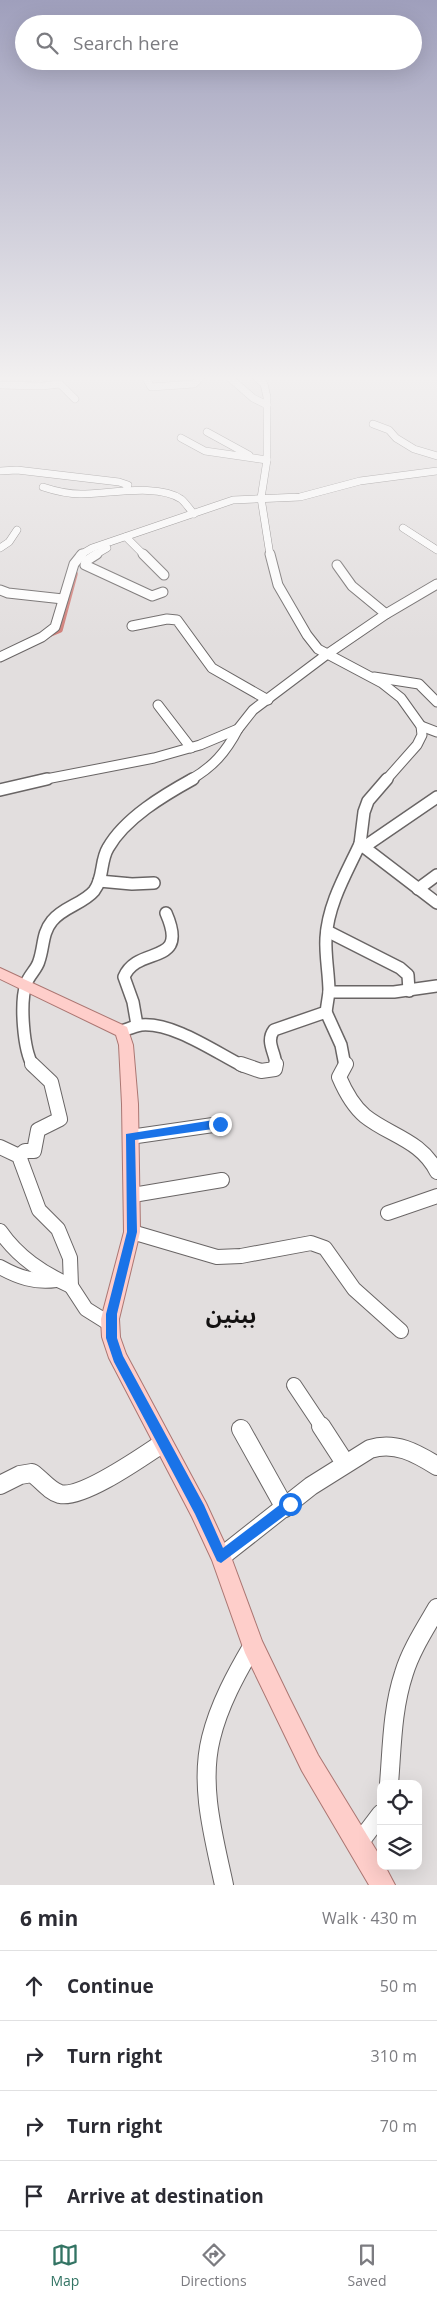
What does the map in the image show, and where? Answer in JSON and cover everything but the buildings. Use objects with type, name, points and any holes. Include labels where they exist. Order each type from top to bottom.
[{"type":"main road","points":[[0,974],[129,1028],[126,1045],[132,1232],[110,1324],[111,1338],[118,1358],[200,1510],[221,1557],[253,1645],[310,1763],[383,1885]]},
{"type":"street","points":[[266,465],[261,498],[272,564],[278,585],[307,635],[326,655],[370,676],[400,698],[421,726],[422,735],[418,745],[368,801],[364,810],[362,846],[336,899],[327,931],[329,992],[326,1012],[346,1064],[340,1077],[344,1089],[366,1116],[411,1143],[429,1157],[437,1172]]},
{"type":"street","points":[[0,471],[17,470],[119,482],[128,485],[126,490]]},
{"type":"street","points":[[0,657],[51,631],[57,624],[76,560],[86,551],[233,500],[300,497],[360,481],[437,471]]},
{"type":"street","points":[[43,487],[57,492],[81,494],[126,490],[153,492],[181,499],[194,514]]},
{"type":"street","points":[[403,528],[437,550]]},
{"type":"street","points":[[0,548],[9,542],[17,530]]},
{"type":"street","points":[[126,537],[164,575]]},
{"type":"street","points":[[102,545],[108,548],[86,561],[85,565],[152,596],[163,592]]},
{"type":"street","points":[[337,565],[352,586],[386,614]]},
{"type":"street","points":[[19,1156],[25,1151],[34,1151],[36,1131],[39,1127],[60,1119],[57,1099],[51,1082],[48,1077],[37,1071],[27,1054],[25,1040],[26,984],[37,969],[49,924],[56,917],[89,895],[100,881],[104,855],[112,842],[151,804],[195,779],[216,764],[228,750],[238,729],[249,715],[326,655],[386,614],[437,584]]},
{"type":"street","points":[[0,590],[8,593],[63,600]]},
{"type":"street","points":[[132,626],[167,619],[177,620],[187,631],[212,668],[268,700]]},
{"type":"street","points":[[370,676],[419,684],[437,702]]},
{"type":"street","points":[[158,705],[191,748]]},
{"type":"street","points":[[421,726],[437,732]]},
{"type":"street","points":[[0,790],[68,774],[133,763],[191,748],[238,729]]},
{"type":"street","points":[[362,846],[437,797]]},
{"type":"street","points":[[362,846],[437,903]]},
{"type":"street","points":[[418,889],[437,875]]},
{"type":"street","points":[[100,881],[154,884]]},
{"type":"street","points":[[166,913],[175,928],[175,935],[171,942],[162,952],[131,967],[124,975],[123,980],[134,1002],[129,1028],[152,1026],[170,1030],[195,1040],[242,1064],[270,1071],[275,1069],[277,1063],[269,1040],[272,1031],[326,1012]]},
{"type":"street","points":[[327,931],[400,968],[408,974],[409,991]]},
{"type":"street","points":[[329,992],[409,991],[437,986]]},
{"type":"street","points":[[130,1137],[220,1124]]},
{"type":"street","points":[[0,1148],[19,1156],[38,1210],[58,1229],[70,1258],[71,1286],[86,1310],[110,1324]]},
{"type":"street","points":[[132,1195],[222,1180]]},
{"type":"street","points":[[388,1213],[437,1196]]},
{"type":"street","points":[[0,1231],[6,1241],[25,1260],[43,1273],[71,1286]]},
{"type":"street","points":[[132,1232],[217,1257],[241,1256],[302,1244],[318,1244],[325,1248],[358,1294],[401,1331]]},
{"type":"street","points":[[0,1267],[32,1280],[47,1282],[56,1280]]},
{"type":"street","points":[[294,1385],[345,1463]]},
{"type":"street","points":[[241,1429],[286,1508]]},
{"type":"street","points":[[0,1485],[32,1473],[56,1492],[72,1495],[91,1486],[163,1443]]},
{"type":"street","points":[[221,1557],[345,1463],[377,1446],[397,1447],[410,1451],[437,1466]]},
{"type":"street","points":[[389,1780],[396,1715],[404,1674],[424,1630],[437,1608]]},
{"type":"street","points":[[224,1885],[210,1817],[208,1752],[232,1680],[253,1645]]},
{"type":"street","points":[[358,1843],[377,1819]]},
{"type":"waterway","points":[[48,635],[60,630],[75,574]]},
{"type":"district","name":"ببنين","points":[[231,1314]]},
{"type":"route","points":[[220,1124],[130,1137],[132,1232],[111,1314],[111,1338],[118,1358],[200,1510],[221,1557],[290,1504]]}]
